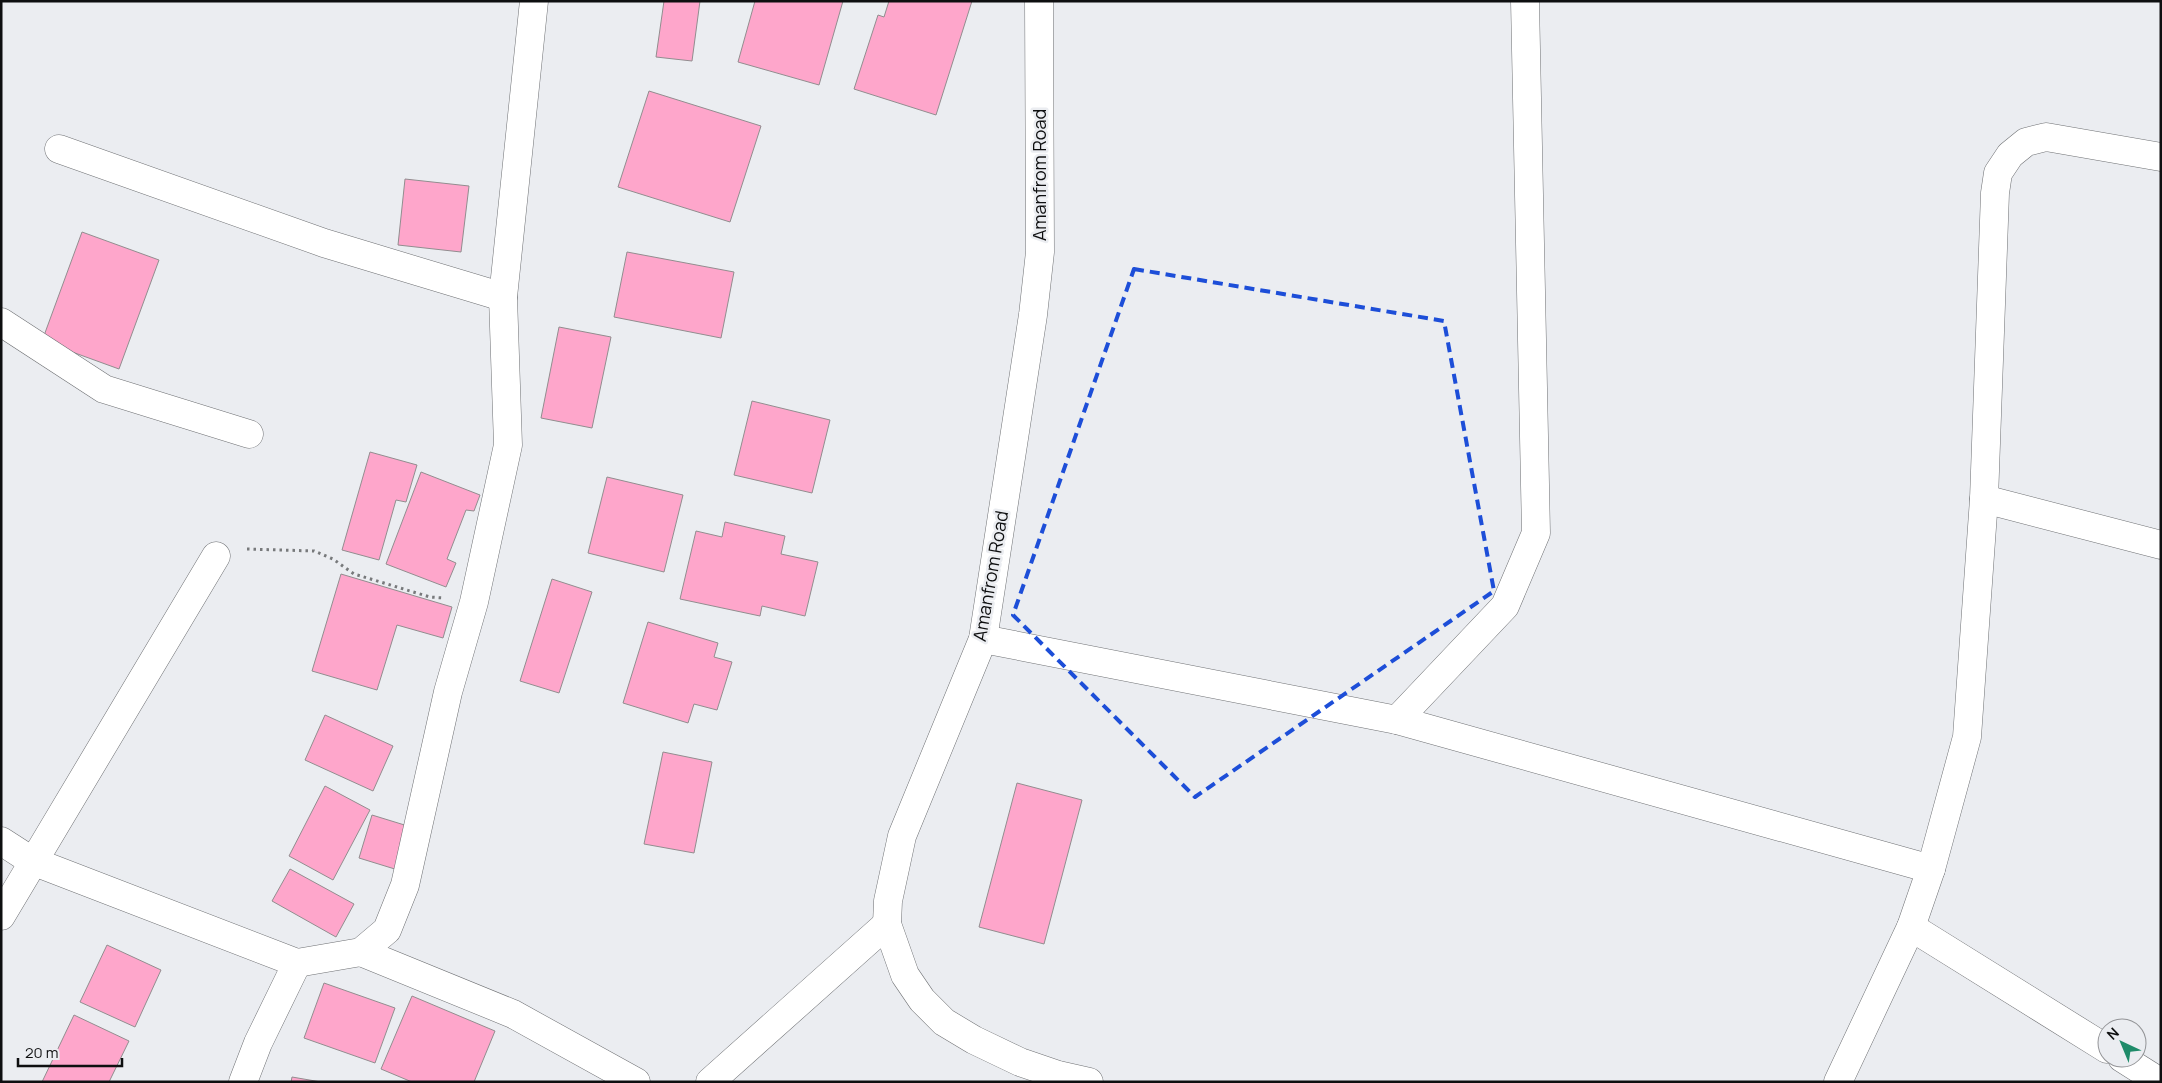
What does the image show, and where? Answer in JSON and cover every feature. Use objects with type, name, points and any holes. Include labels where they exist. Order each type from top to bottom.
[{"type":"street","points":[[1,841],[32,862],[297,963],[361,952],[387,930],[405,885],[448,692],[474,602],[508,445],[503,297],[534,1]]},
{"type":"street","name":"Amanfrom Road","points":[[1038,1],[1040,252],[1033,315],[983,639],[902,836],[888,900],[887,924],[905,975],[922,1000],[944,1022],[974,1040],[1017,1072],[1058,1075],[1089,1082]]},
{"type":"street","points":[[1397,720],[1505,606],[1536,533],[1524,1]]},
{"type":"street","points":[[1838,1082],[1910,927],[1931,869],[1967,737],[1984,499],[1995,193],[1998,173],[2010,155],[2026,142],[2046,137],[2161,157]]},
{"type":"street","points":[[59,149],[324,243],[503,297]]},
{"type":"street","points":[[9,327],[104,389],[249,434]]},
{"type":"street","points":[[1984,499],[2161,545]]},
{"type":"street","points":[[1,916],[216,556]]},
{"type":"street","points":[[983,639],[1397,720],[1600,775],[1931,869]]},
{"type":"street","points":[[710,1082],[887,924]]},
{"type":"street","points":[[1910,927],[2097,1043]]},
{"type":"street","points":[[361,952],[513,1014],[636,1082]]},
{"type":"street","points":[[242,1082],[258,1043],[297,963]]},
{"type":"street","points":[[2138,1068],[2160,1082]]},
{"type":"path","points":[[216,556],[231,548],[314,551],[333,559],[354,574],[430,597],[474,602]]},
{"type":"highlighted area","points":[[1134,269],[1444,321],[1494,591],[1195,797],[1013,615]]},
{"type":"building","points":[[664,1],[700,1],[692,61],[656,57]]},
{"type":"building","points":[[755,1],[843,1],[819,85],[738,62]]},
{"type":"building","points":[[889,1],[972,1],[936,115],[854,89],[878,15],[884,17]]},
{"type":"building","points":[[649,91],[761,126],[730,222],[618,187]]},
{"type":"building","points":[[405,179],[469,186],[461,252],[398,245]]},
{"type":"building","points":[[82,232],[159,260],[119,369],[42,341]]},
{"type":"building","points":[[627,252],[734,272],[721,338],[614,317]]},
{"type":"building","points":[[559,327],[611,337],[592,428],[541,418]]},
{"type":"building","points":[[752,401],[830,420],[812,493],[734,475]]},
{"type":"building","points":[[370,452],[417,465],[406,502],[396,500],[379,560],[342,550]]},
{"type":"building","points":[[421,472],[480,495],[474,511],[466,510],[447,559],[456,563],[446,587],[386,564]]},
{"type":"building","points":[[607,477],[683,495],[664,572],[588,553]]},
{"type":"building","points":[[725,522],[785,536],[781,554],[818,562],[805,616],[762,606],[760,616],[680,599],[696,531],[722,537]]},
{"type":"building","points":[[341,574],[452,607],[443,638],[397,625],[377,690],[312,671]]},
{"type":"building","points":[[552,579],[592,592],[559,693],[520,681]]},
{"type":"building","points":[[648,622],[718,643],[714,657],[732,662],[717,710],[694,704],[688,723],[623,703]]},
{"type":"building","points":[[325,715],[393,746],[373,791],[305,760]]},
{"type":"building","points":[[663,752],[712,762],[694,853],[644,844]]},
{"type":"building","points":[[1017,783],[1082,800],[1044,944],[979,927]]},
{"type":"building","points":[[325,786],[370,810],[333,880],[289,856]]},
{"type":"building","points":[[372,815],[411,827],[398,870],[359,858]]},
{"type":"building","points":[[290,869],[354,904],[336,937],[272,901]]},
{"type":"building","points":[[107,945],[161,970],[135,1027],[80,1002]]},
{"type":"building","points":[[324,983],[395,1008],[375,1063],[304,1038]]},
{"type":"building","points":[[412,996],[495,1031],[474,1082],[412,1082],[381,1069]]},
{"type":"building","points":[[74,1015],[129,1041],[109,1082],[42,1082]]},
{"type":"building","points":[[292,1077],[321,1082],[291,1082]]}]
